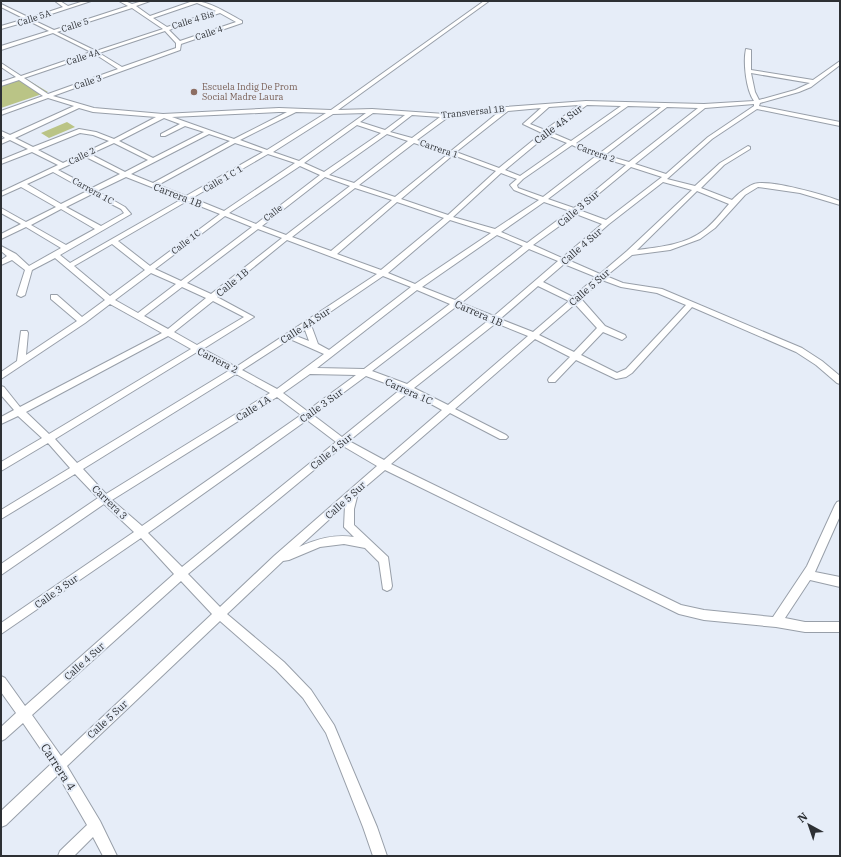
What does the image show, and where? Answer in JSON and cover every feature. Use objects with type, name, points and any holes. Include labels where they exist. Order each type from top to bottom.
[{"type":"street","points":[[57,1],[66,7]]},
{"type":"street","name":"Calle 5A","points":[[1,28],[89,1]]},
{"type":"street","points":[[121,1],[132,6],[165,28],[179,43]]},
{"type":"street","name":"Calle 5","points":[[1,48],[148,1]]},
{"type":"street","name":"Calle 1 C 1","points":[[69,266],[189,199],[332,112],[487,1]]},
{"type":"street","points":[[148,18],[196,2],[220,11]]},
{"type":"street","points":[[1,5],[55,31],[96,53],[123,70]]},
{"type":"street","name":"Calle 4","points":[[179,43],[239,23],[240,21],[220,11]]},
{"type":"street","name":"Calle 4 Bis","points":[[165,28],[220,11]]},
{"type":"street","name":"Calle 4A","points":[[1,84],[96,53],[165,28]]},
{"type":"street","name":"Calle 3","points":[[1,113],[174,52],[178,49],[179,43]]},
{"type":"street","points":[[748,50],[752,95],[757,104],[840,124]]},
{"type":"street","points":[[757,104],[797,92],[815,82],[840,63]]},
{"type":"street","points":[[1,65],[48,96],[93,110],[163,116],[186,123],[300,163],[324,175],[496,232],[621,285],[658,291],[799,350],[840,381]]},
{"type":"street","points":[[749,72],[815,82]]},
{"type":"street","name":"Transversal 1B","points":[[163,116],[279,110],[332,112],[372,111],[445,116],[506,109],[586,103],[665,106],[757,104]]},
{"type":"street","name":"Calle 4A Sur","points":[[1,515],[289,336],[382,273],[450,218],[544,133],[586,103]]},
{"type":"street","points":[[607,223],[514,187],[514,184],[627,104]]},
{"type":"street","name":"Calle 4 Sur","points":[[1,735],[181,574],[408,388],[494,320],[607,223],[665,178],[710,138],[757,104]]},
{"type":"street","name":"Carrera 2","points":[[547,106],[526,124],[570,144],[733,203]]},
{"type":"street","name":"Calle 1A","points":[[1,570],[105,499],[277,393],[308,371],[416,287],[544,199],[665,106]]},
{"type":"street","name":"Calle 3 Sur","points":[[1,629],[306,416],[456,304],[527,246],[555,227],[673,128],[704,106]]},
{"type":"street","name":"Calle 3","points":[[1,142],[11,139],[81,107]]},
{"type":"street","points":[[332,254],[452,153],[464,141],[495,119],[506,109]]},
{"type":"street","points":[[153,185],[234,141],[295,111]]},
{"type":"street","name":"Calle 1C","points":[[1,376],[82,321],[225,213],[300,163],[372,111]]},
{"type":"street","name":"Calle","points":[[139,316],[324,175],[410,114]]},
{"type":"street","name":"Calle 2","points":[[1,194],[54,170],[163,116]]},
{"type":"street","name":"Calle 1B","points":[[1,421],[169,332],[287,237],[445,116]]},
{"type":"street","points":[[163,135],[186,123]]},
{"type":"street","name":"Carrera 1","points":[[357,123],[452,153],[521,178]]},
{"type":"street","points":[[1,162],[32,148],[79,131],[94,133],[153,160]]},
{"type":"street","points":[[1,236],[209,132]]},
{"type":"street","points":[[1,133],[63,165]]},
{"type":"street","name":"Calle 5 Sur","points":[[1,820],[278,559],[533,335],[630,253],[722,164],[748,148]]},
{"type":"street","name":"Carrera 1B","points":[[85,154],[125,174],[256,226],[382,273],[533,335],[606,372],[618,376],[623,375],[691,304]]},
{"type":"street","name":"Carrera 1C","points":[[54,170],[93,190],[128,212],[126,215],[100,229]]},
{"type":"street","points":[[21,184],[100,229]]},
{"type":"street","points":[[630,253],[677,245],[697,238],[707,231],[733,203],[757,185],[793,190],[831,199],[840,203]]},
{"type":"street","points":[[1,210],[66,248]]},
{"type":"street","points":[[21,295],[29,269],[100,229]]},
{"type":"street","points":[[1,467],[250,317],[150,269],[113,241]]},
{"type":"street","points":[[1,248],[29,269]]},
{"type":"street","name":"Carrera 2","points":[[55,254],[109,300],[277,393],[343,442],[384,465],[679,609],[704,615],[776,622],[805,627],[840,627]]},
{"type":"street","points":[[1,263],[13,256]]},
{"type":"street","points":[[538,283],[575,300],[584,307],[602,328],[622,337]]},
{"type":"street","points":[[54,296],[82,321]]},
{"type":"street","points":[[307,324],[315,346]]},
{"type":"street","points":[[552,380],[602,328]]},
{"type":"street","points":[[21,362],[24,333]]},
{"type":"street","points":[[289,336],[315,346],[330,354]]},
{"type":"street","name":"Carrera 1C","points":[[308,371],[365,372],[408,388],[448,410],[503,437]]},
{"type":"street","name":"Carrera 3","points":[[1,389],[19,411],[48,438],[105,499],[141,532],[220,614],[252,640],[296,681],[318,709],[330,729],[370,827],[380,856]]},
{"type":"street","points":[[355,491],[349,509],[349,527],[384,560],[387,586]]},
{"type":"street","points":[[776,622],[814,563],[840,505]]},
{"type":"street","points":[[278,559],[319,543],[344,540],[368,544]]},
{"type":"street","points":[[807,575],[840,582]]},
{"type":"street","name":"Carrera 4","points":[[1,682],[59,764],[110,856]]},
{"type":"street","points":[[65,856],[94,826]]},
{"type":"green space","points":[[23,77],[48,92],[1,108],[1,84]]},
{"type":"green space","points":[[67,122],[75,127],[49,138],[41,133]]},
{"type":"place","name":"Escuela Indig De Prom Social Madre Laura","points":[[194,92]]}]
